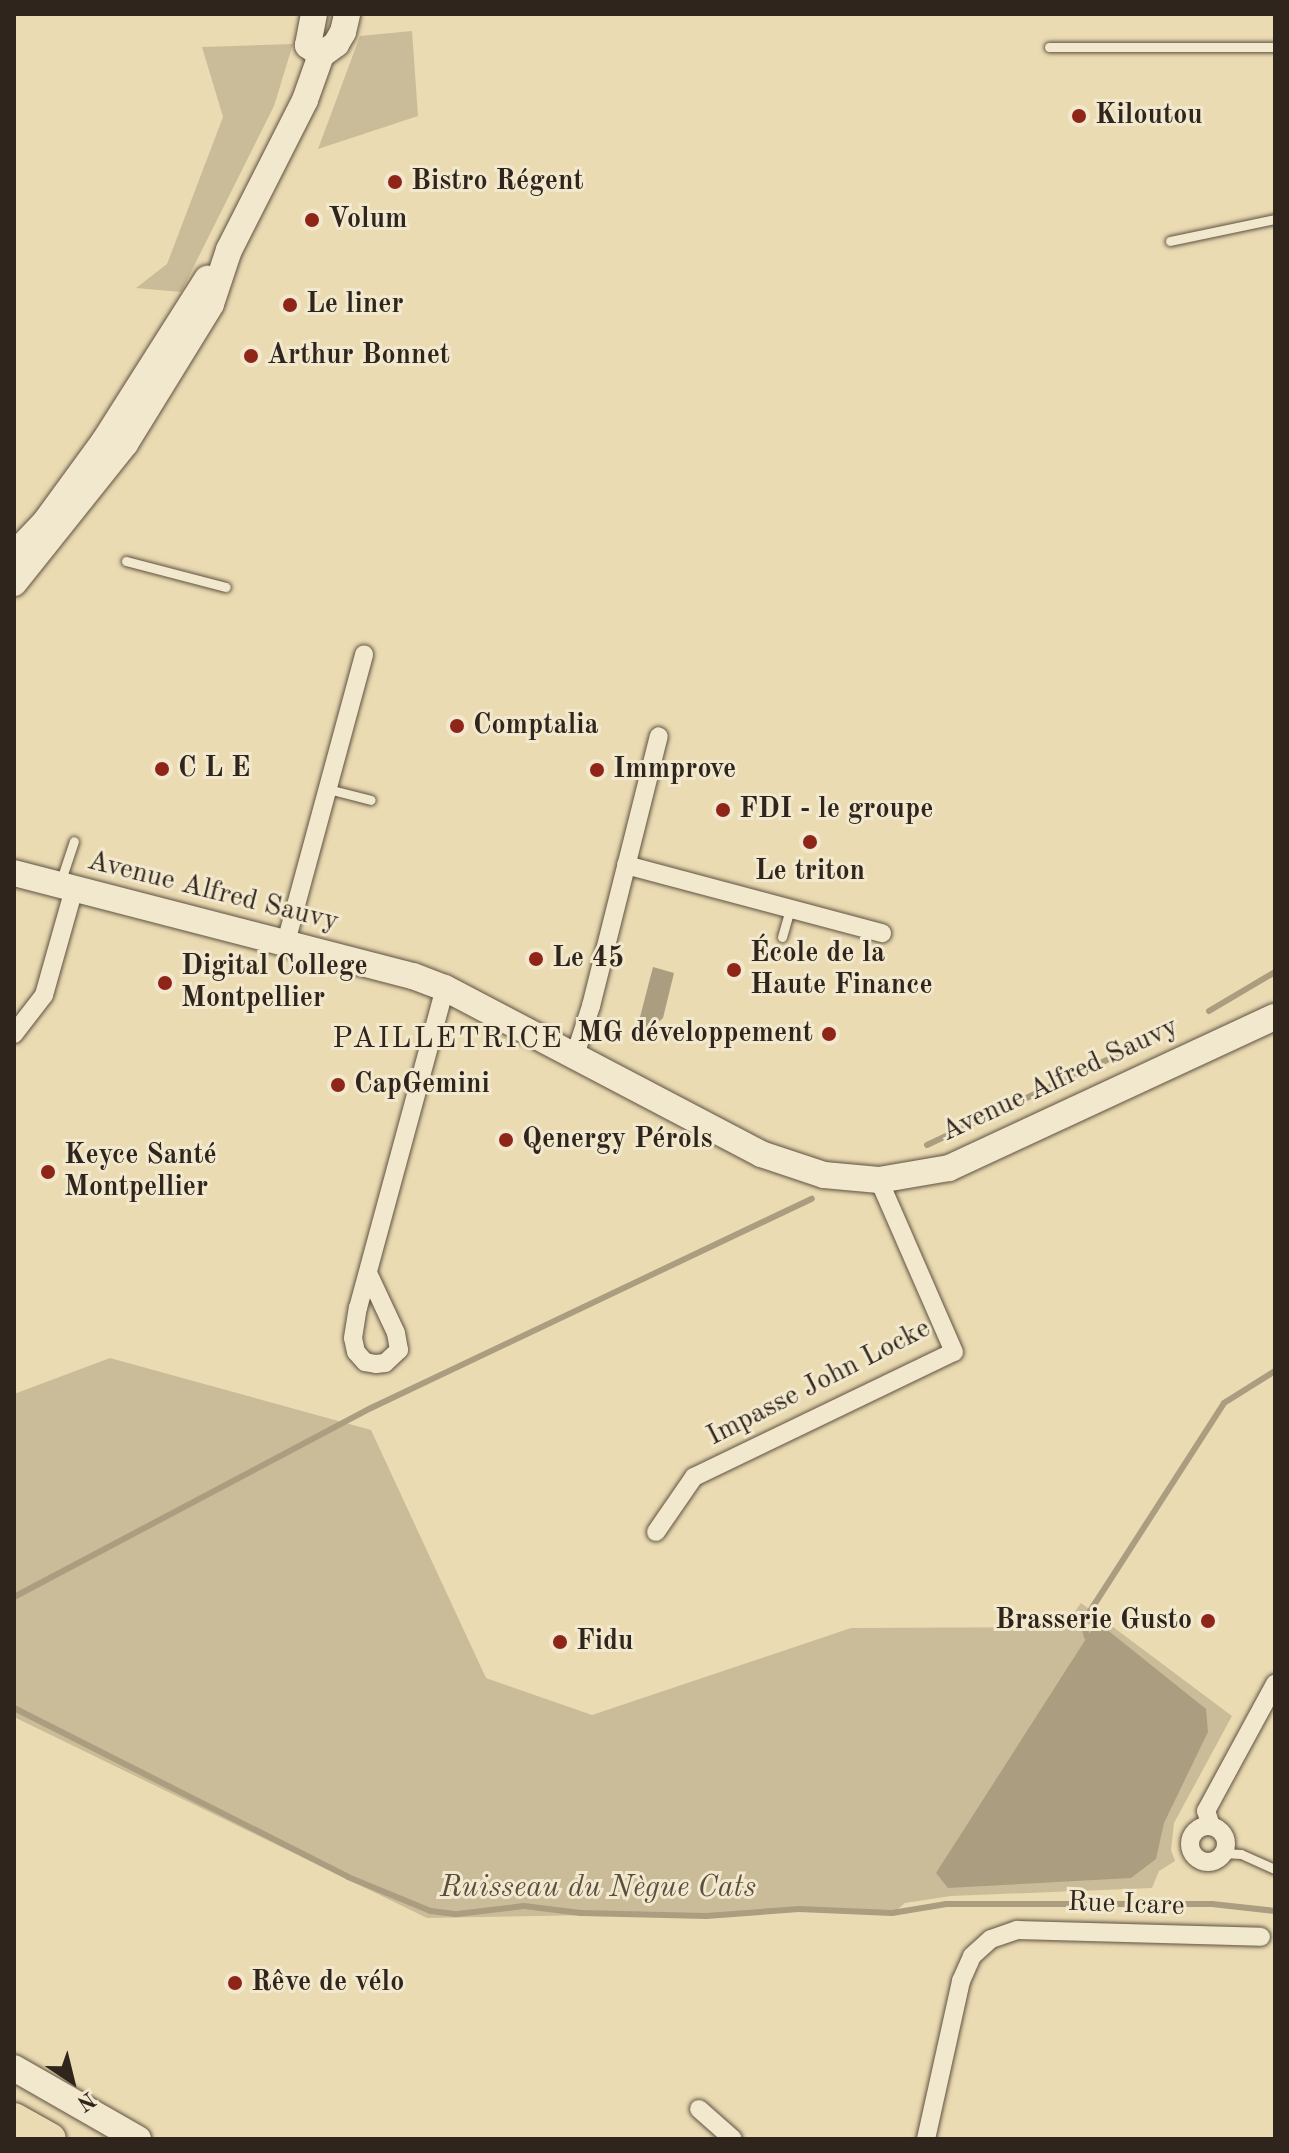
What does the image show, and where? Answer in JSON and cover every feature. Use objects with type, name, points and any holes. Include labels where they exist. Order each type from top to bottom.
[{"type":"highway","points":[[14,2119],[50,2139]]},
{"type":"street","points":[[314,14],[308,45],[321,55]]},
{"type":"street","points":[[14,590],[19,568],[117,455],[211,304],[229,250],[305,100],[321,55],[343,32],[347,14]]},
{"type":"street","points":[[286,942],[364,654]]},
{"type":"street","points":[[575,1055],[659,736]]},
{"type":"street","points":[[626,865],[882,933]]},
{"type":"street","name":"Avenue Alfred Sauvy","points":[[14,873],[286,942],[445,988],[761,1154],[824,1175],[879,1180],[909,1177],[961,1163],[1275,1017]]},
{"type":"street","points":[[14,1034],[44,995],[67,887]]},
{"type":"street","points":[[368,1273],[445,988]]},
{"type":"street","name":"Impasse John Locke","points":[[656,1532],[694,1477],[954,1352],[879,1180]]},
{"type":"street","points":[[1211,1826],[1194,1832],[1190,1843],[1193,1854],[1209,1862],[1223,1853],[1224,1836],[1211,1826],[1206,1811],[1275,1684]]},
{"type":"street","name":"Rue Icare","points":[[926,2139],[961,1981],[972,1956],[991,1939],[1017,1930],[1261,1937]]},
{"type":"street","points":[[14,2068],[138,2139]]},
{"type":"street","points":[[699,2109],[733,2139]]},
{"type":"lane","points":[[1049,47],[1275,47]]},
{"type":"lane","points":[[1170,241],[1275,219]]},
{"type":"lane","points":[[126,561],[226,587]]},
{"type":"lane","points":[[328,789],[371,800]]},
{"type":"lane","points":[[67,887],[74,841]]},
{"type":"lane","points":[[782,937],[790,909]]},
{"type":"lane","points":[[1223,1853],[1241,1854],[1275,1869]]},
{"type":"shaded area","points":[[412,31],[418,116],[318,149],[360,36]]},
{"type":"shaded area","points":[[293,44],[274,106],[181,292],[136,288],[167,264],[223,117],[202,47]]},
{"type":"shaded area","points":[[653,967],[674,973],[663,1018],[633,1044]]},
{"type":"shaded area","points":[[110,1358],[371,1430],[486,1678],[592,1715],[851,1628],[1064,1627],[1081,1603],[1232,1716],[1174,1823],[1171,1850],[1175,1861],[1159,1871],[1152,1888],[951,1896],[905,1903],[897,1910],[427,1918],[14,1717],[14,1394]]},
{"type":"shaded area","points":[[1105,1628],[1206,1709],[1208,1732],[1164,1823],[1156,1859],[1131,1878],[948,1888],[936,1873],[1091,1631]]},
{"type":"waterway","points":[[1209,1011],[1275,972]]},
{"type":"waterway","points":[[927,1145],[1145,1042]]},
{"type":"waterway","points":[[14,1597],[371,1408],[812,1199]]},
{"type":"waterway","points":[[1087,1637],[1083,1622],[1224,1403],[1275,1371]]},
{"type":"waterway","name":"Ruisseau du Nègue Cats","points":[[14,1708],[348,1877],[431,1911],[457,1914],[524,1906],[581,1913],[706,1916],[799,1909],[892,1913],[946,1904],[1212,1904],[1275,1911]]},
{"type":"place","name":"Kiloutou","points":[[1079,116]]},
{"type":"place","name":"Bistro Régent","points":[[395,182]]},
{"type":"place","name":"Volum","points":[[312,220]]},
{"type":"place","name":"Le liner","points":[[290,305]]},
{"type":"place","name":"Arthur Bonnet","points":[[251,356]]},
{"type":"place","name":"Comptalia","points":[[457,726]]},
{"type":"place","name":"C L E","points":[[162,769]]},
{"type":"place","name":"Immprove","points":[[597,770]]},
{"type":"place","name":"FDI - le groupe","points":[[723,810]]},
{"type":"place","name":"Le triton","points":[[810,842]]},
{"type":"place","name":"Le 45","points":[[536,959]]},
{"type":"place","name":"École de la Haute Finance","points":[[734,970]]},
{"type":"place","name":"Digital College Montpellier","points":[[165,983]]},
{"type":"place","name":"MG développement","points":[[829,1034]]},
{"type":"place","name":"CapGemini","points":[[338,1085]]},
{"type":"place","name":"Qenergy Pérols","points":[[506,1140]]},
{"type":"place","name":"Keyce Santé Montpellier","points":[[48,1172]]},
{"type":"place","name":"Brasserie Gusto","points":[[1208,1621]]},
{"type":"place","name":"Fidu","points":[[560,1642]]},
{"type":"place","name":"Rêve de vélo","points":[[235,1983]]},
{"type":"district","name":"PAILLETRICE","points":[[448,1039]]}]
